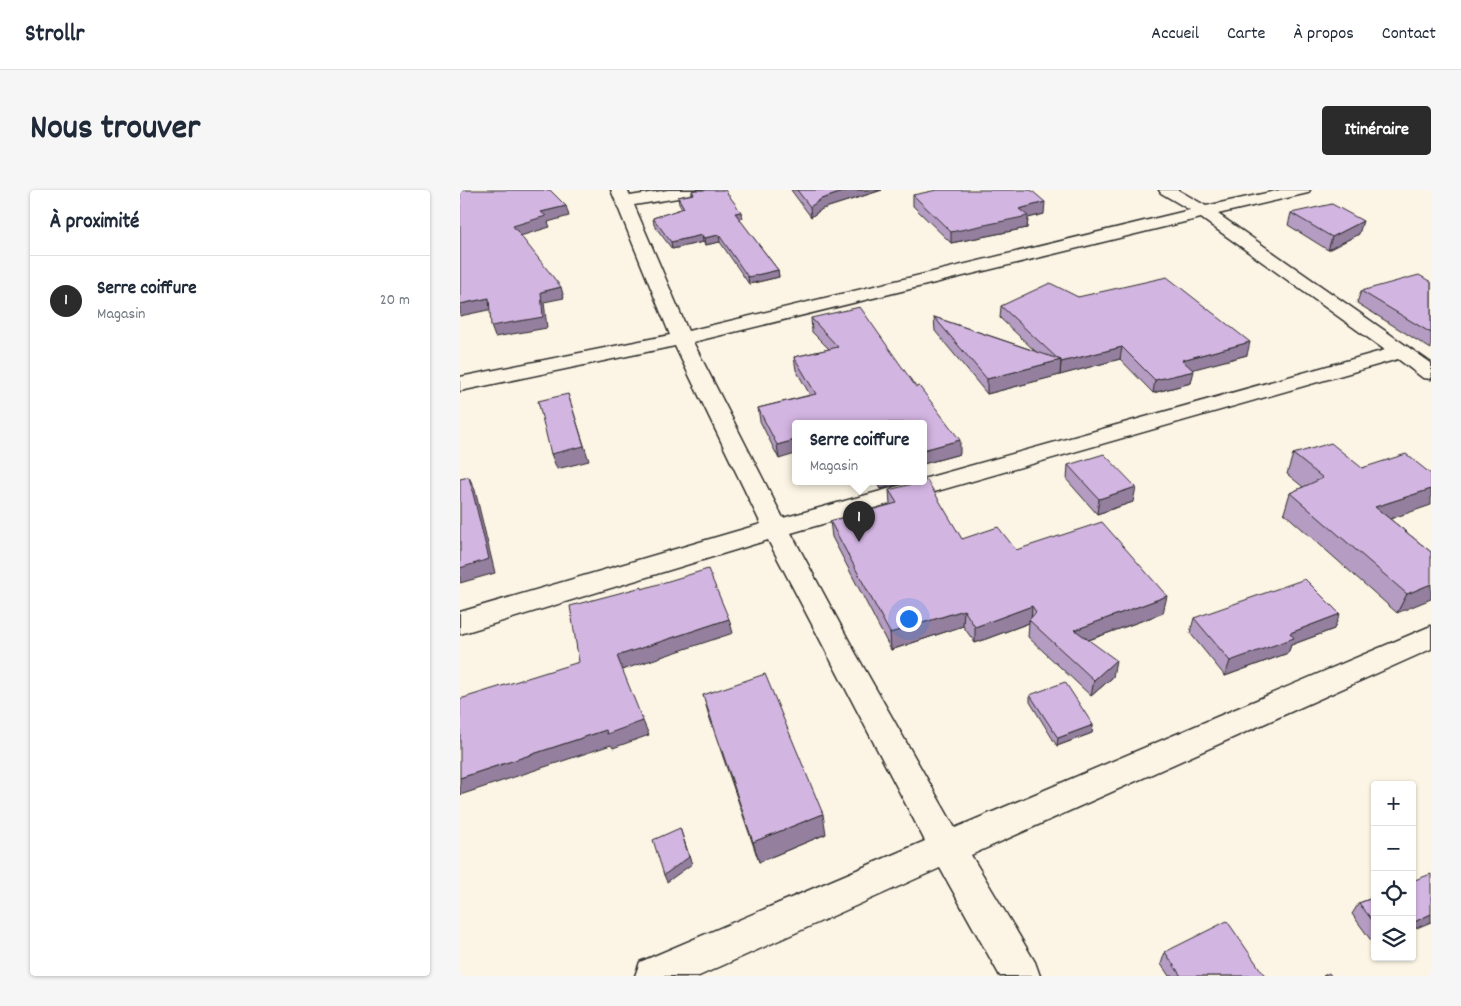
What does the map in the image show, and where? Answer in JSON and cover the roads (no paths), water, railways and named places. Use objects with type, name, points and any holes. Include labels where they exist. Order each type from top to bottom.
[{"type":"street","points":[[697,190],[622,196],[682,339],[775,529],[947,848],[1021,976]]},
{"type":"street","points":[[1167,190],[1204,212],[1431,373]]},
{"type":"street","points":[[460,384],[682,339],[1204,212],[1302,190]]},
{"type":"street","points":[[460,623],[775,529],[1401,352]]},
{"type":"street","points":[[654,976],[1431,637]]},
{"type":"place","name":"Serre coiffure","points":[[859,542]]}]
